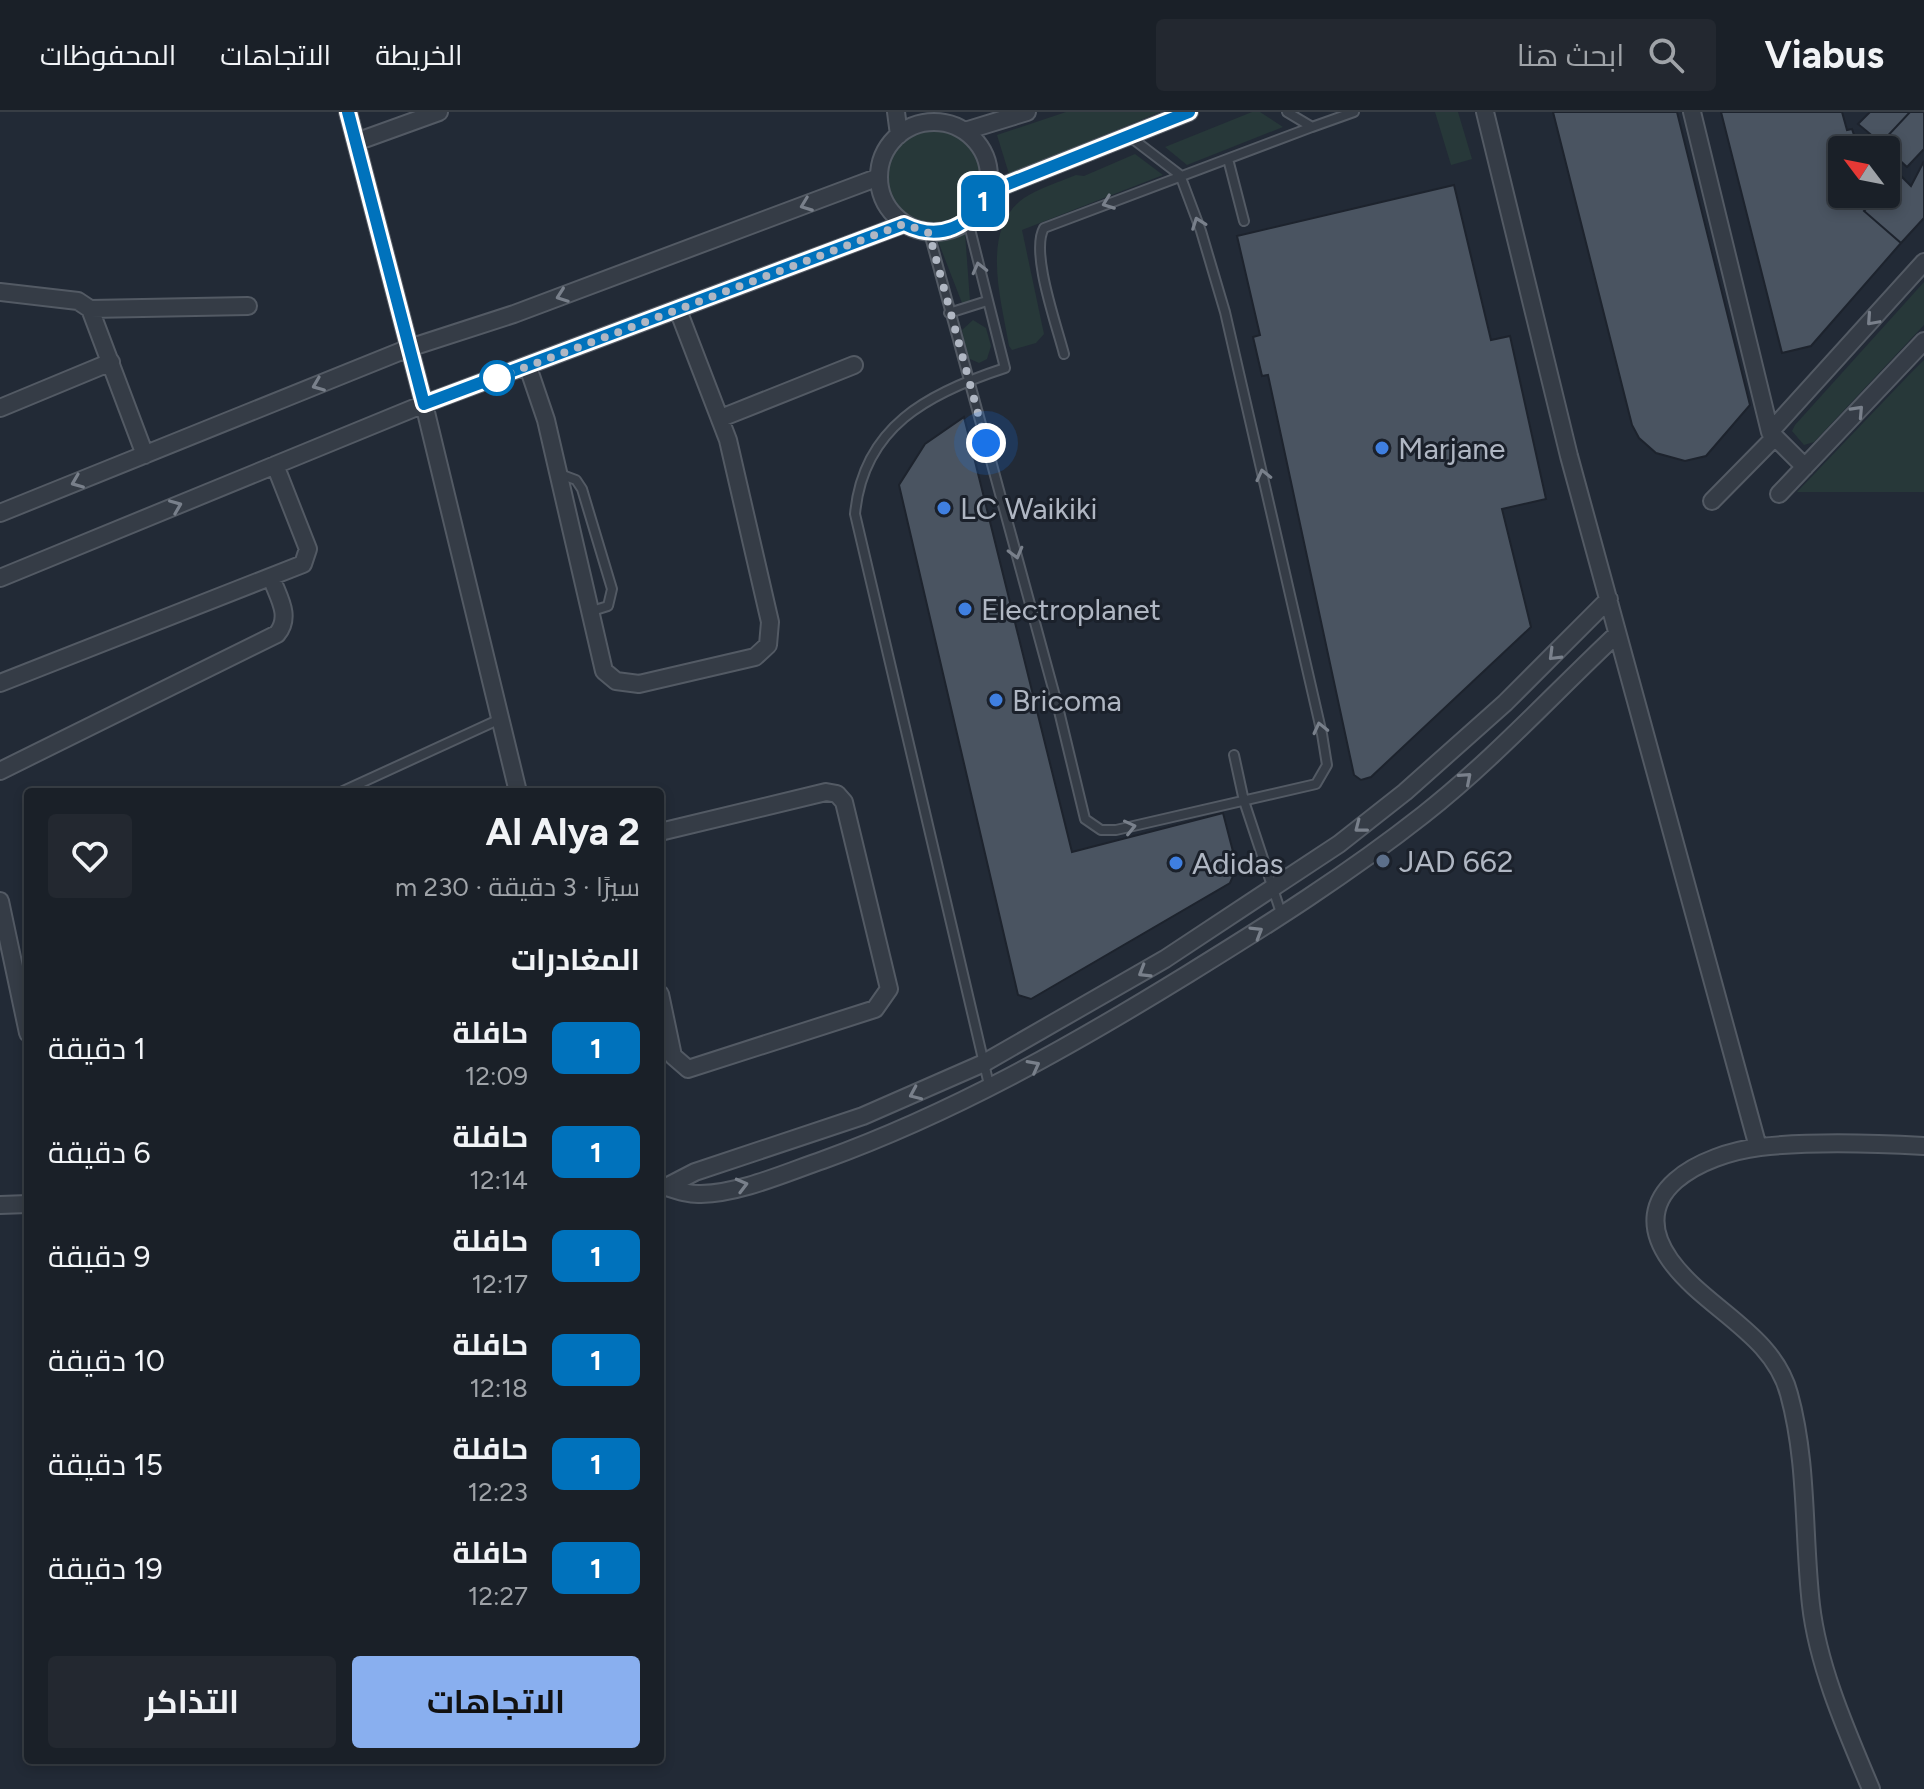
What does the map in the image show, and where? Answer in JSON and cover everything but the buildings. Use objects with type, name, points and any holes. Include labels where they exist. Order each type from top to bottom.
[{"type":"street","points":[[348,112],[424,404],[517,788]]},
{"type":"street","points":[[356,142],[439,112]]},
{"type":"street","points":[[896,112],[899,135]]},
{"type":"street","points":[[965,131],[1027,112]]},
{"type":"street","points":[[988,192],[1189,112]]},
{"type":"street","points":[[1485,112],[1569,456],[1758,1147]]},
{"type":"street","points":[[1692,112],[1772,434],[1805,467]]},
{"type":"street","points":[[946,118],[965,131],[981,148],[989,169],[988,192],[968,221],[949,231],[929,233],[904,224],[886,203],[879,177],[884,154],[899,135],[914,126],[946,118]]},
{"type":"street","points":[[0,513],[409,348],[641,267],[879,177]]},
{"type":"street","points":[[0,578],[424,404],[904,224]]},
{"type":"street","points":[[1712,501],[1924,262]]},
{"type":"street","points":[[0,292],[78,301],[90,309],[145,455]]},
{"type":"street","points":[[90,309],[248,306]]},
{"type":"street","points":[[528,367],[558,474],[600,664],[609,676],[623,684],[639,684],[755,657],[768,645],[772,629],[721,418],[678,310]]},
{"type":"street","points":[[1779,494],[1924,341]]},
{"type":"street","points":[[0,408],[111,362]]},
{"type":"street","points":[[721,418],[854,365]]},
{"type":"street","points":[[0,683],[303,564],[308,555],[275,465]]},
{"type":"street","points":[[0,771],[277,634],[285,614],[271,577]]},
{"type":"street","points":[[664,1186],[695,1172],[863,1116],[984,1063],[1165,959],[1273,889],[1405,792],[1505,703],[1609,599]]},
{"type":"street","points":[[664,1186],[698,1194],[784,1173],[892,1134],[990,1089],[1072,1045],[1282,917],[1426,813],[1503,746],[1617,634]]},
{"type":"street","points":[[664,831],[826,792],[837,794],[844,802],[889,989],[875,1009],[688,1069],[673,1056],[664,1013]]},
{"type":"street","points":[[0,901],[4,940],[24,1018]]},
{"type":"street","points":[[1871,1789],[1815,1633],[1800,1458],[1786,1383],[1763,1348],[1675,1266],[1657,1229],[1656,1213],[1661,1193],[1672,1182],[1711,1162],[1758,1147],[1924,1146]]},
{"type":"street","points":[[0,1205],[24,1204]]},
{"type":"lane","points":[[1287,112],[1312,127]]},
{"type":"lane","points":[[1064,354],[1041,263],[1038,242],[1044,228],[1354,112]]},
{"type":"lane","points":[[929,233],[967,380],[996,475],[1085,819],[1101,830],[1116,830],[1316,784],[1327,765],[1225,312],[1180,175],[1129,136]]},
{"type":"lane","points":[[1228,159],[1244,221]]},
{"type":"lane","points":[[968,221],[1005,368],[967,380],[920,406],[887,433],[864,467],[855,514],[990,1089]]},
{"type":"lane","points":[[949,313],[987,301]]},
{"type":"lane","points":[[558,474],[576,480],[582,489],[612,589],[608,606],[589,612]]},
{"type":"lane","points":[[350,788],[500,719]]},
{"type":"lane","points":[[1234,755],[1244,801],[1282,917]]},
{"type":"shaded area","points":[[1066,112],[1160,112],[1009,174],[997,135]]},
{"type":"shaded area","points":[[1252,112],[1260,112],[1283,127],[1187,165],[1165,147]]},
{"type":"shaded area","points":[[1435,112],[1458,112],[1472,159],[1451,165]]},
{"type":"shaded area","points":[[934,131],[952,135],[967,145],[977,160],[981,178],[977,196],[967,211],[952,221],[934,225],[916,221],[901,211],[891,196],[887,178],[891,160],[901,145],[916,135]]},
{"type":"shaded area","points":[[1135,154],[1163,175],[1022,230],[1044,334],[1036,343],[1012,350],[1002,309],[997,268],[1002,228],[1010,212],[1036,191],[1076,175],[1084,176]]},
{"type":"shaded area","points":[[965,233],[970,301],[962,303],[938,241]]},
{"type":"shaded area","points":[[1924,282],[1924,325],[1814,442],[1804,445],[1792,431],[1795,425]]},
{"type":"shaded area","points":[[973,320],[986,328],[991,346],[987,359],[979,363],[968,358],[962,330]]},
{"type":"shaded area","points":[[1924,360],[1924,492],[1797,492],[1907,377]]},
{"type":"bus line","name":"1","points":[[348,112],[424,404],[904,224],[929,233],[949,231],[968,221],[980,208],[988,192],[1189,112]]},
{"type":"place","name":"Marjane","points":[[1382,448]]},
{"type":"place","name":"LC Waikiki","points":[[944,508]]},
{"type":"place","name":"Electroplanet","points":[[965,609]]},
{"type":"place","name":"Bricoma","points":[[996,700]]},
{"type":"place","name":"JAD 662","points":[[1383,861]]},
{"type":"place","name":"Adidas","points":[[1176,863]]},
{"type":"route","points":[[497,378],[904,224],[929,233],[986,443]]}]
